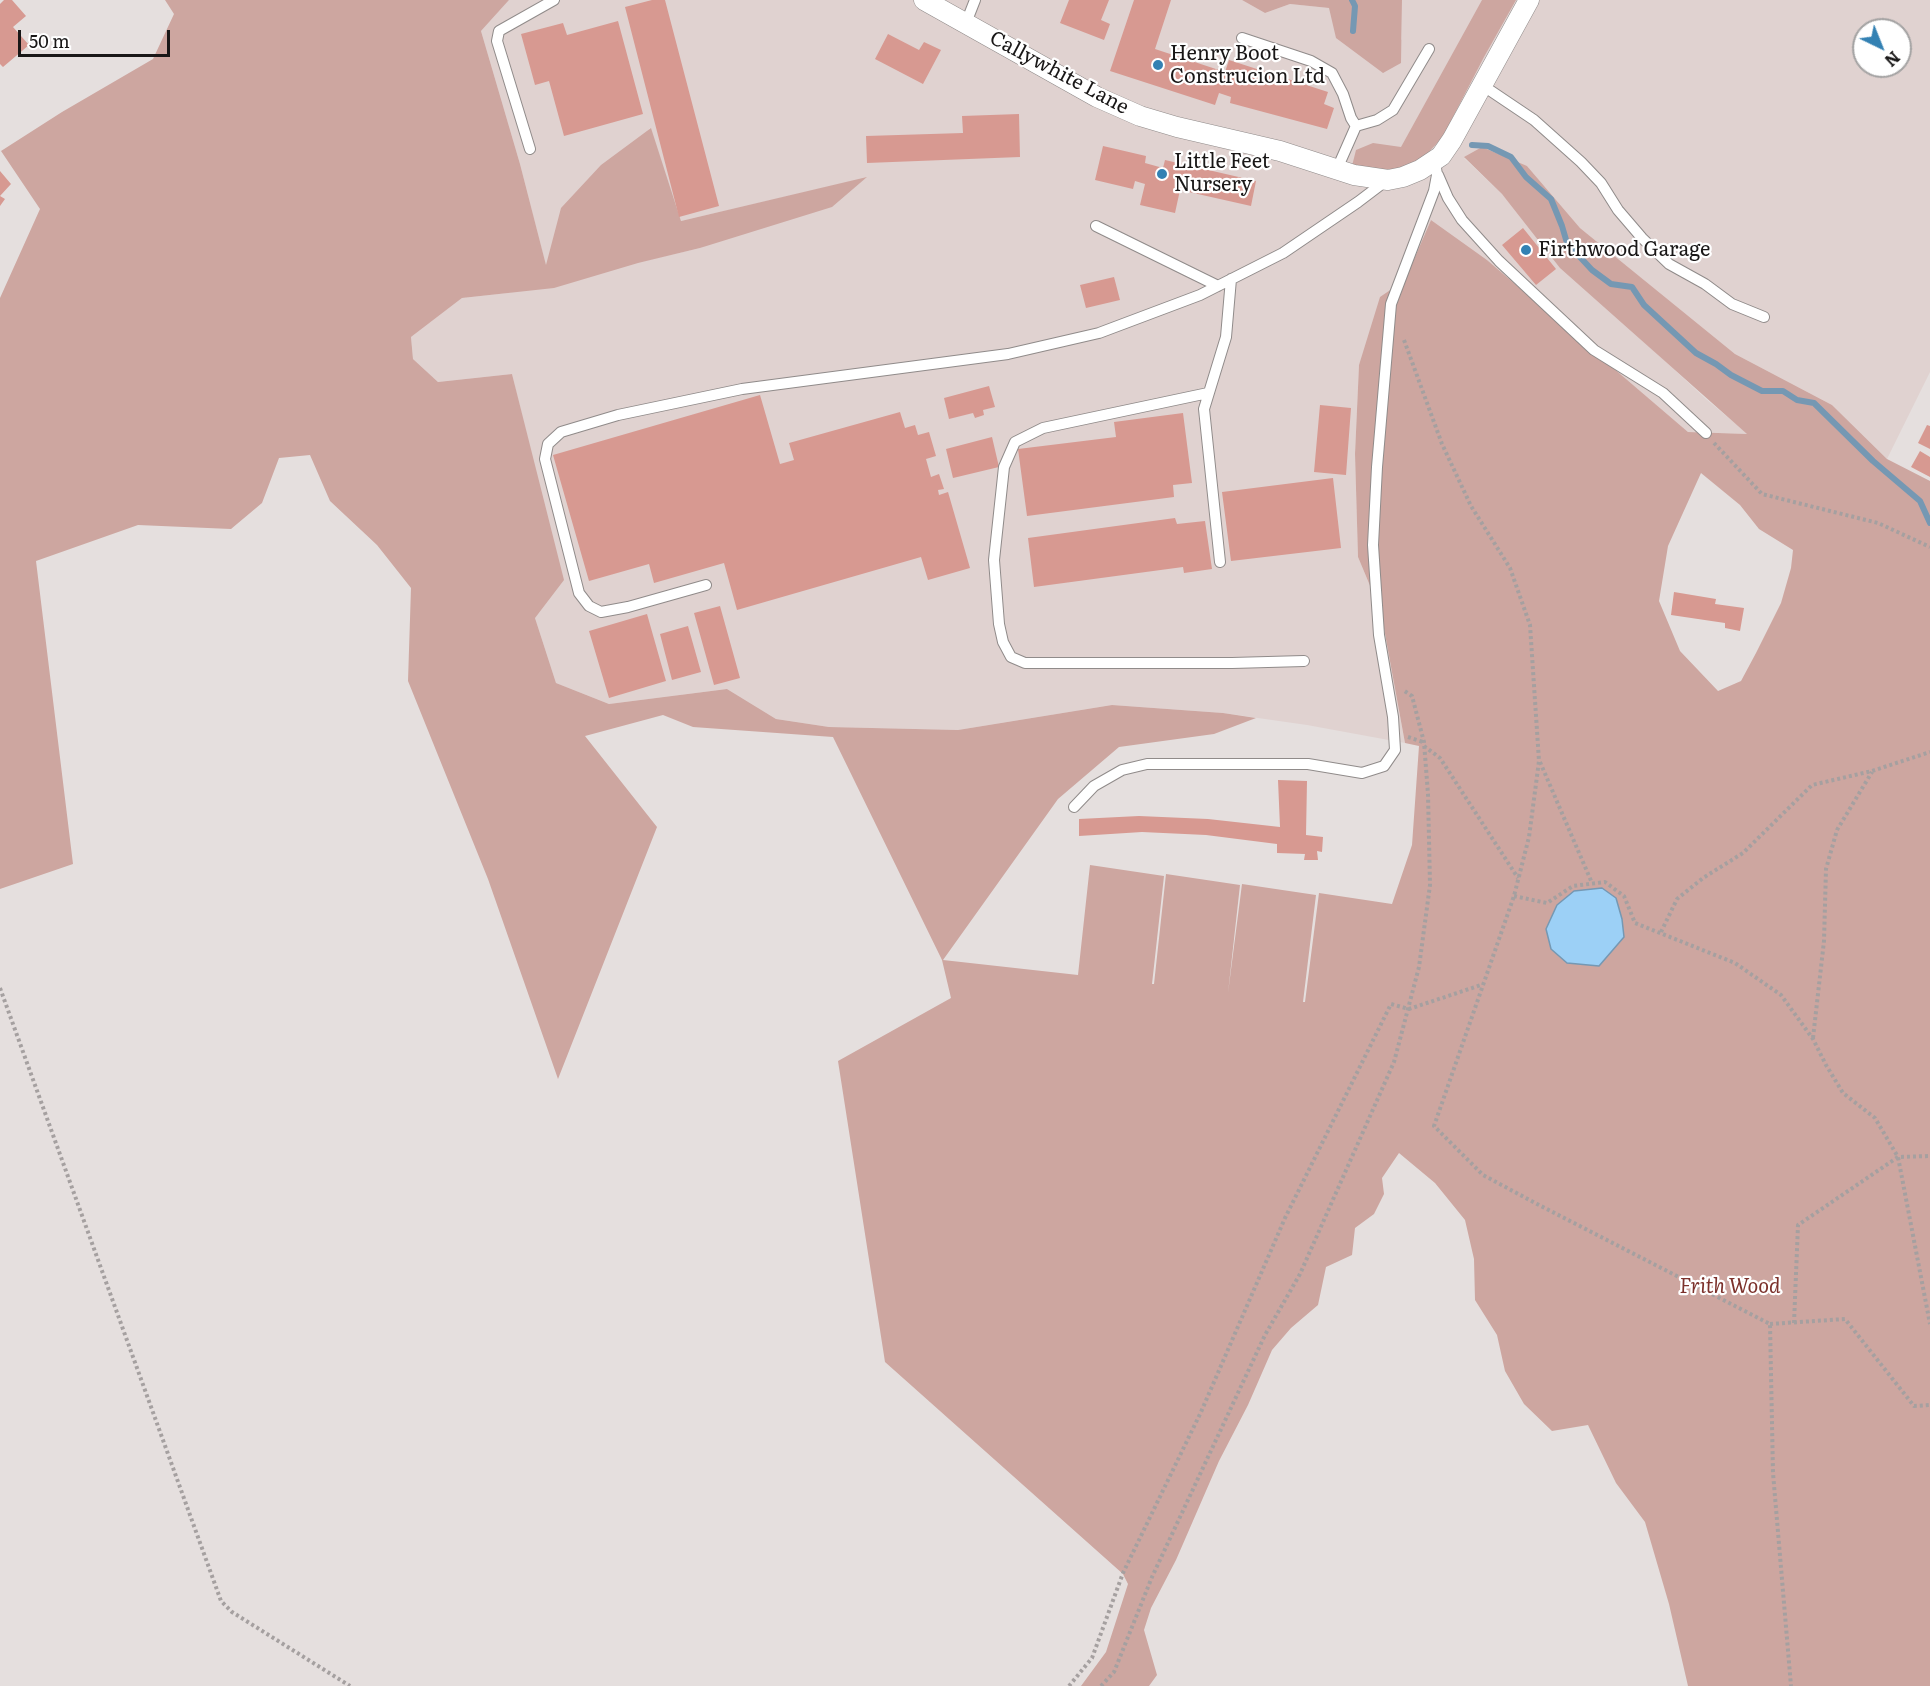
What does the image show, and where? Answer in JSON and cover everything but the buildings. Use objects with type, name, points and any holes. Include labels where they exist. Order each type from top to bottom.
[{"type":"street","name":"Callywhite Lane","points":[[924,0],[1097,97],[1140,116],[1280,151],[1354,175],[1388,180],[1420,170],[1436,168],[1529,0]]},
{"type":"lane","points":[[530,149],[497,41],[500,31],[554,0]]},
{"type":"lane","points":[[966,23],[975,0]]},
{"type":"lane","points":[[1242,38],[1311,61],[1332,73],[1356,126]]},
{"type":"lane","points":[[1336,169],[1356,126],[1377,120],[1393,110],[1429,49]]},
{"type":"lane","points":[[1482,85],[1534,120],[1581,162],[1601,183],[1618,210],[1636,231],[1669,264],[1705,284],[1732,304],[1764,316]]},
{"type":"lane","points":[[1436,168],[1448,198],[1462,220],[1499,261],[1594,350],[1663,393],[1706,433]]},
{"type":"lane","points":[[1074,807],[1094,786],[1122,770],[1147,764],[1308,764],[1362,773],[1384,766],[1395,750],[1393,717],[1379,635],[1373,544],[1377,467],[1390,304],[1434,191],[1436,168]]},
{"type":"lane","points":[[706,585],[628,608],[601,612],[589,606],[579,593],[545,459],[549,444],[561,432],[618,415],[742,389],[1008,354],[1099,333],[1200,295],[1283,253],[1388,180]]},
{"type":"lane","points":[[1096,226],[1218,286]]},
{"type":"lane","points":[[1220,562],[1204,409],[1226,337],[1230,279]]},
{"type":"lane","points":[[1208,393],[1043,428],[1015,442],[1004,467],[994,560],[999,624],[1003,642],[1011,657],[1025,663],[1304,661]]},
{"type":"path","points":[[1402,336],[1442,444],[1471,506],[1510,568],[1530,625],[1539,761],[1529,837],[1519,879],[1434,1126],[1483,1175],[1770,1324],[1845,1319],[1914,1406],[1930,1405]]},
{"type":"path","points":[[1706,433],[1762,494],[1878,523],[1930,547]]},
{"type":"path","points":[[1101,1686],[1114,1672],[1152,1577],[1265,1335],[1300,1274],[1394,1062],[1409,1009],[1419,967],[1430,885],[1428,794],[1424,746],[1412,696],[1386,678]]},
{"type":"path","points":[[1424,746],[1440,758],[1519,879]]},
{"type":"path","points":[[1661,932],[1677,899],[1703,878],[1743,853],[1812,785],[1872,771],[1930,752]]},
{"type":"path","points":[[1539,761],[1592,884]]},
{"type":"path","points":[[1813,1039],[1824,941],[1826,869],[1836,830],[1872,771]]},
{"type":"path","points":[[1514,896],[1547,903],[1573,886],[1605,882],[1624,896],[1635,923],[1735,963],[1781,995],[1813,1039],[1843,1092],[1875,1118],[1898,1158],[1930,1324]]},
{"type":"path","points":[[1069,1686],[1092,1658],[1123,1574],[1201,1412],[1285,1218],[1391,1004],[1409,1009],[1481,986]]},
{"type":"path","points":[[0,988],[221,1601],[232,1612],[350,1686]]},
{"type":"path","points":[[1794,1323],[1798,1225],[1898,1158],[1930,1156]]},
{"type":"path","points":[[1770,1324],[1773,1473],[1791,1686]]},
{"type":"shaded area","points":[[509,0],[1242,0],[1265,13],[1290,4],[1329,8],[1402,40],[1402,0],[1930,0],[1930,372],[1887,459],[1832,405],[1735,354],[1580,228],[1527,166],[1464,158],[1502,194],[1639,337],[1748,434],[1688,432],[1487,260],[1431,220],[1405,280],[1359,365],[1355,454],[1358,557],[1381,612],[1405,743],[1307,725],[1223,713],[1112,705],[958,730],[829,727],[776,719],[727,689],[609,704],[556,683],[535,618],[531,453],[512,374],[438,382],[413,359],[411,337],[462,298],[507,293],[700,248],[866,178],[681,221],[650,128],[546,266],[520,164],[481,31]]},
{"type":"green space","name":"Frith Wood","points":[[165,0],[509,0],[481,31],[520,164],[546,265],[561,208],[601,165],[651,128],[681,221],[867,177],[832,207],[700,248],[638,263],[554,288],[462,298],[411,337],[413,359],[438,382],[512,374],[564,580],[535,618],[556,683],[609,704],[727,689],[776,719],[829,727],[958,730],[1112,705],[1223,713],[1256,718],[1214,734],[1119,747],[1058,799],[943,960],[1078,975],[1090,865],[1164,876],[1152,984],[1154,984],[1166,874],[1240,885],[1228,993],[1242,884],[1316,895],[1303,1002],[1305,1002],[1319,893],[1392,904],[1412,845],[1419,746],[1405,743],[1381,612],[1358,557],[1355,454],[1359,365],[1380,297],[1405,280],[1431,220],[1487,260],[1688,432],[1747,434],[1560,268],[1502,194],[1464,157],[1482,147],[1527,166],[1580,228],[1735,354],[1832,405],[1887,459],[1930,481],[1930,1686],[1688,1686],[1669,1604],[1645,1522],[1616,1483],[1588,1425],[1552,1431],[1524,1404],[1505,1371],[1497,1335],[1475,1300],[1474,1259],[1465,1220],[1435,1183],[1399,1153],[1382,1178],[1384,1194],[1374,1214],[1355,1228],[1352,1255],[1326,1267],[1318,1305],[1291,1328],[1272,1350],[1248,1405],[1219,1461],[1176,1560],[1151,1608],[1144,1630],[1157,1675],[1149,1686],[1081,1686],[1106,1652],[1128,1584],[1123,1574],[885,1362],[838,1061],[951,998],[942,960],[833,737],[693,727],[663,715],[585,736],[657,827],[558,1079],[488,879],[408,681],[411,588],[377,545],[330,501],[310,455],[279,458],[262,503],[231,529],[138,525],[36,561],[73,864],[0,889],[0,298],[40,209],[1,151],[153,59],[174,14]],"holes":[[[1701,473],[1740,505],[1759,529],[1793,550],[1791,568],[1781,603],[1741,681],[1718,691],[1680,651],[1659,601],[1668,546]]]},
{"type":"green space","points":[[1242,0],[1402,0],[1401,63],[1383,73],[1336,38],[1329,8],[1290,4],[1265,13]]},
{"type":"green space","points":[[1482,0],[1516,0],[1442,138],[1423,158],[1394,175],[1352,166],[1356,150],[1373,143],[1401,147]]},
{"type":"water","points":[[1602,888],[1616,898],[1624,937],[1599,966],[1567,963],[1551,949],[1546,929],[1557,905],[1574,891]]},
{"type":"waterway","points":[[1352,0],[1355,6],[1353,31]]},
{"type":"waterway","points":[[1472,145],[1488,146],[1511,157],[1526,177],[1551,199],[1567,243],[1592,270],[1611,284],[1632,287],[1644,305],[1696,353],[1731,375],[1762,391],[1783,391],[1797,400],[1814,403],[1873,461],[1920,501],[1930,523]]},
{"type":"place","name":"Henry Boot Construcion Ltd","points":[[1158,65]]},
{"type":"place","name":"Little Feet Nursery","points":[[1162,174]]},
{"type":"place","name":"Firthwood Garage","points":[[1526,250]]}]
